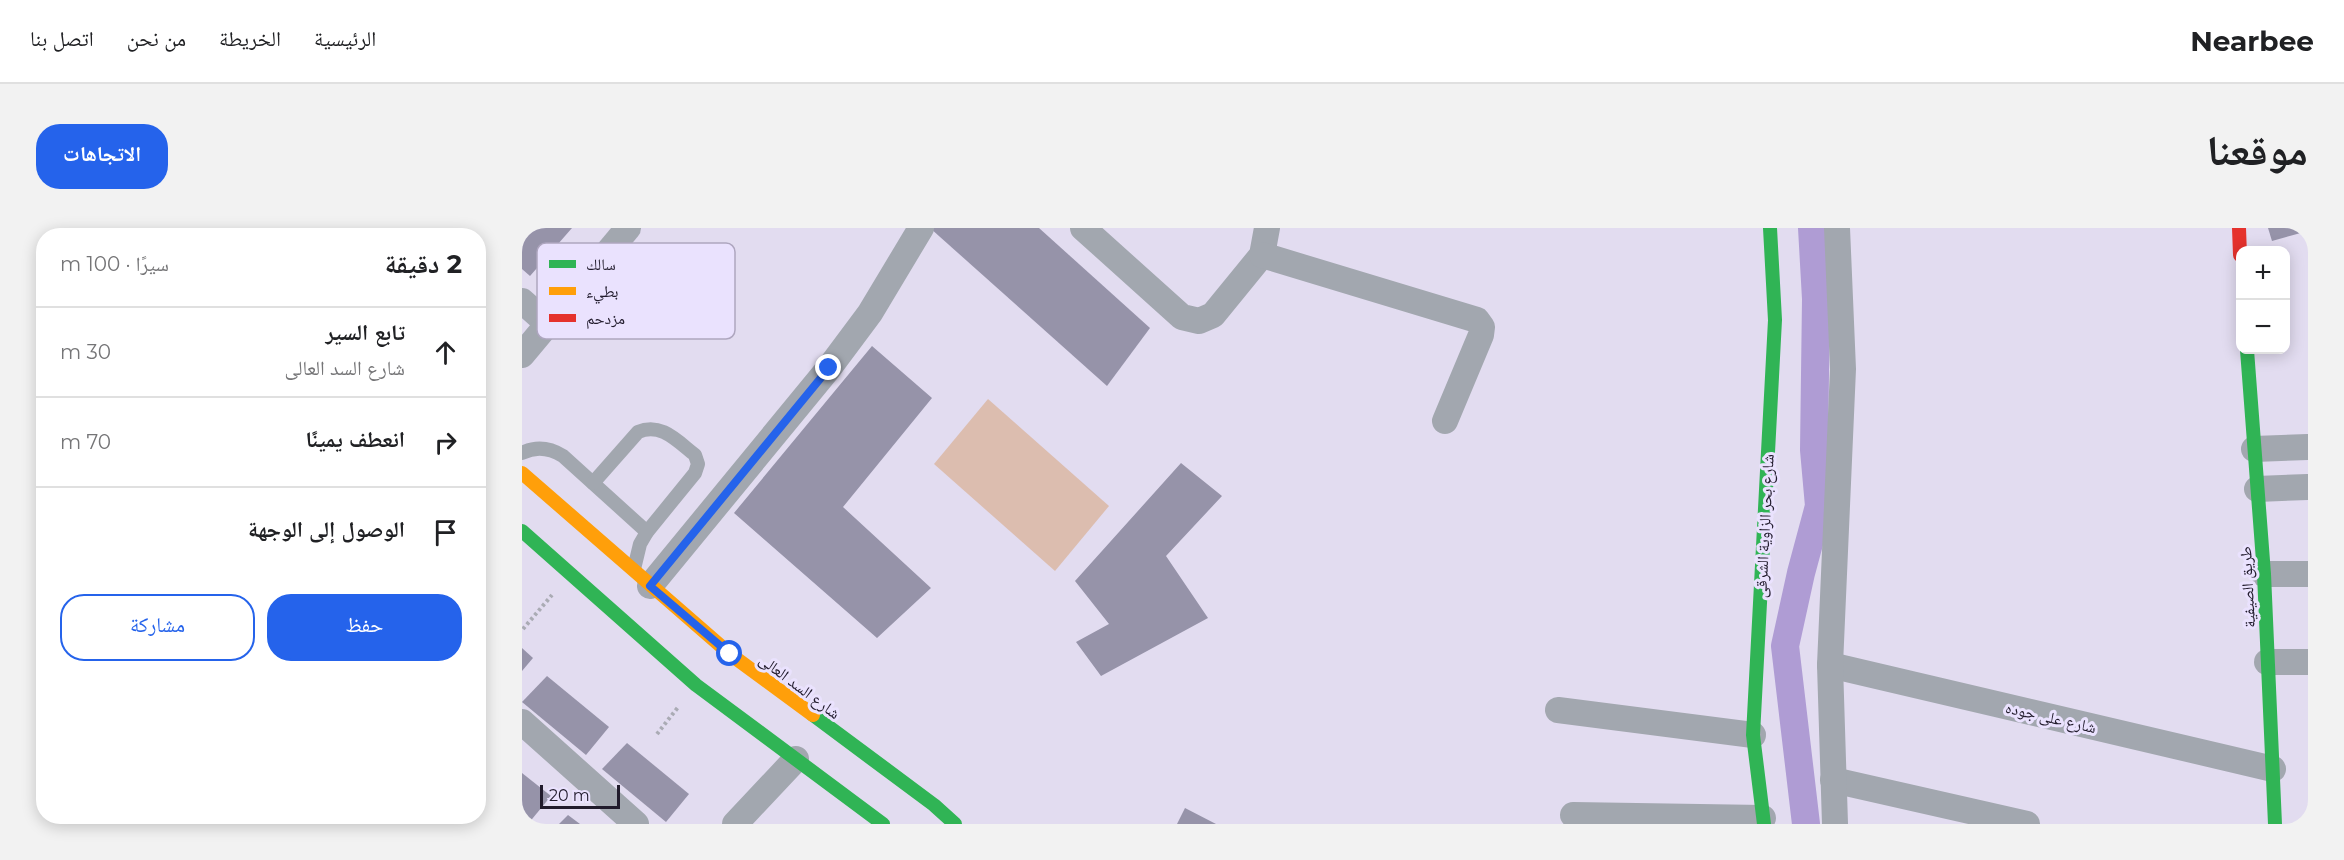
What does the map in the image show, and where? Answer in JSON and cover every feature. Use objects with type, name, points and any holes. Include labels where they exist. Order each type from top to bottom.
[{"type":"street","points":[[616,243],[628,228]]},
{"type":"street","points":[[642,579],[829,368],[870,313],[921,228]]},
{"type":"street","points":[[1083,228],[1182,317],[1199,321],[1213,315],[1262,255],[1267,228]]},
{"type":"street","name":"شارع بحر الزاوية الشرقى","points":[[1763,821],[1753,735],[1775,320],[1770,228]]},
{"type":"street","points":[[1835,824],[1830,665],[1843,369],[1837,228]]},
{"type":"street","points":[[2239,228],[2240,246]]},
{"type":"street","points":[[1262,255],[1477,320],[1482,327],[1481,335],[1445,421]]},
{"type":"street","points":[[522,301],[537,314]]},
{"type":"street","points":[[522,355],[537,337]]},
{"type":"street","name":"طريق الصيفية","points":[[2247,354],[2264,574],[2274,824]]},
{"type":"street","points":[[2254,449],[2308,447]]},
{"type":"street","name":"شارع السد العالى","points":[[522,472],[730,654],[934,805],[955,824]]},
{"type":"street","points":[[2257,489],[2308,488]]},
{"type":"street","points":[[522,531],[696,686],[883,824]]},
{"type":"street","points":[[2264,574],[2308,574]]},
{"type":"street","points":[[2267,662],[2308,662]]},
{"type":"street","name":"شارع على جوده","points":[[1830,665],[2273,769]]},
{"type":"street","points":[[1558,710],[1753,735]]},
{"type":"street","points":[[522,722],[636,824]]},
{"type":"street","points":[[735,824],[796,759]]},
{"type":"street","points":[[1833,780],[2027,824]]},
{"type":"street","points":[[1573,815],[1763,821]]},
{"type":"lane","points":[[593,483],[638,432],[646,429],[663,431],[695,455],[698,464],[695,473],[647,532],[640,544],[642,579]]},
{"type":"lane","points":[[522,453],[539,448],[556,452],[647,532]]},
{"type":"path","points":[[523,629],[570,574]]},
{"type":"shaded area","points":[[988,399],[1109,506],[1055,571],[934,464]]},
{"type":"building","points":[[522,228],[572,228],[559,243],[537,243],[537,268],[530,276],[522,269]]},
{"type":"building","points":[[930,228],[1039,228],[1150,328],[1107,386]]},
{"type":"building","points":[[2268,228],[2308,228],[2308,231],[2272,241]]},
{"type":"building","points":[[872,346],[932,398],[843,507],[931,588],[877,638],[734,513]]},
{"type":"building","points":[[1181,463],[1222,496],[1166,556],[1208,618],[1101,676],[1076,642],[1109,624],[1075,581]]},
{"type":"building","points":[[522,648],[533,658],[522,671]]},
{"type":"building","points":[[547,676],[609,727],[586,755],[522,702]]},
{"type":"building","points":[[627,743],[689,794],[666,822],[602,769]]},
{"type":"building","points":[[522,773],[551,796],[528,824],[522,819]]},
{"type":"building","points":[[1185,808],[1216,824],[1177,824]]},
{"type":"building","points":[[568,815],[580,824],[559,824]]},
{"type":"waterway","points":[[1806,824],[1785,646],[1819,506],[1814,450],[1816,299],[1812,228]]},
{"type":"traffic: fast","points":[[1764,824],[1753,735],[1775,320],[1770,228]]},
{"type":"traffic: fast","points":[[2247,354],[2264,574],[2275,824]]},
{"type":"traffic: fast","points":[[522,531],[696,685],[883,824]]},
{"type":"traffic: fast","points":[[813,715],[934,805],[955,824]]},
{"type":"traffic: slow","points":[[522,473],[730,654],[813,715]]},
{"type":"traffic: jam","points":[[2239,228],[2240,246]]},
{"type":"route","points":[[730,654],[650,586],[829,368]]}]
